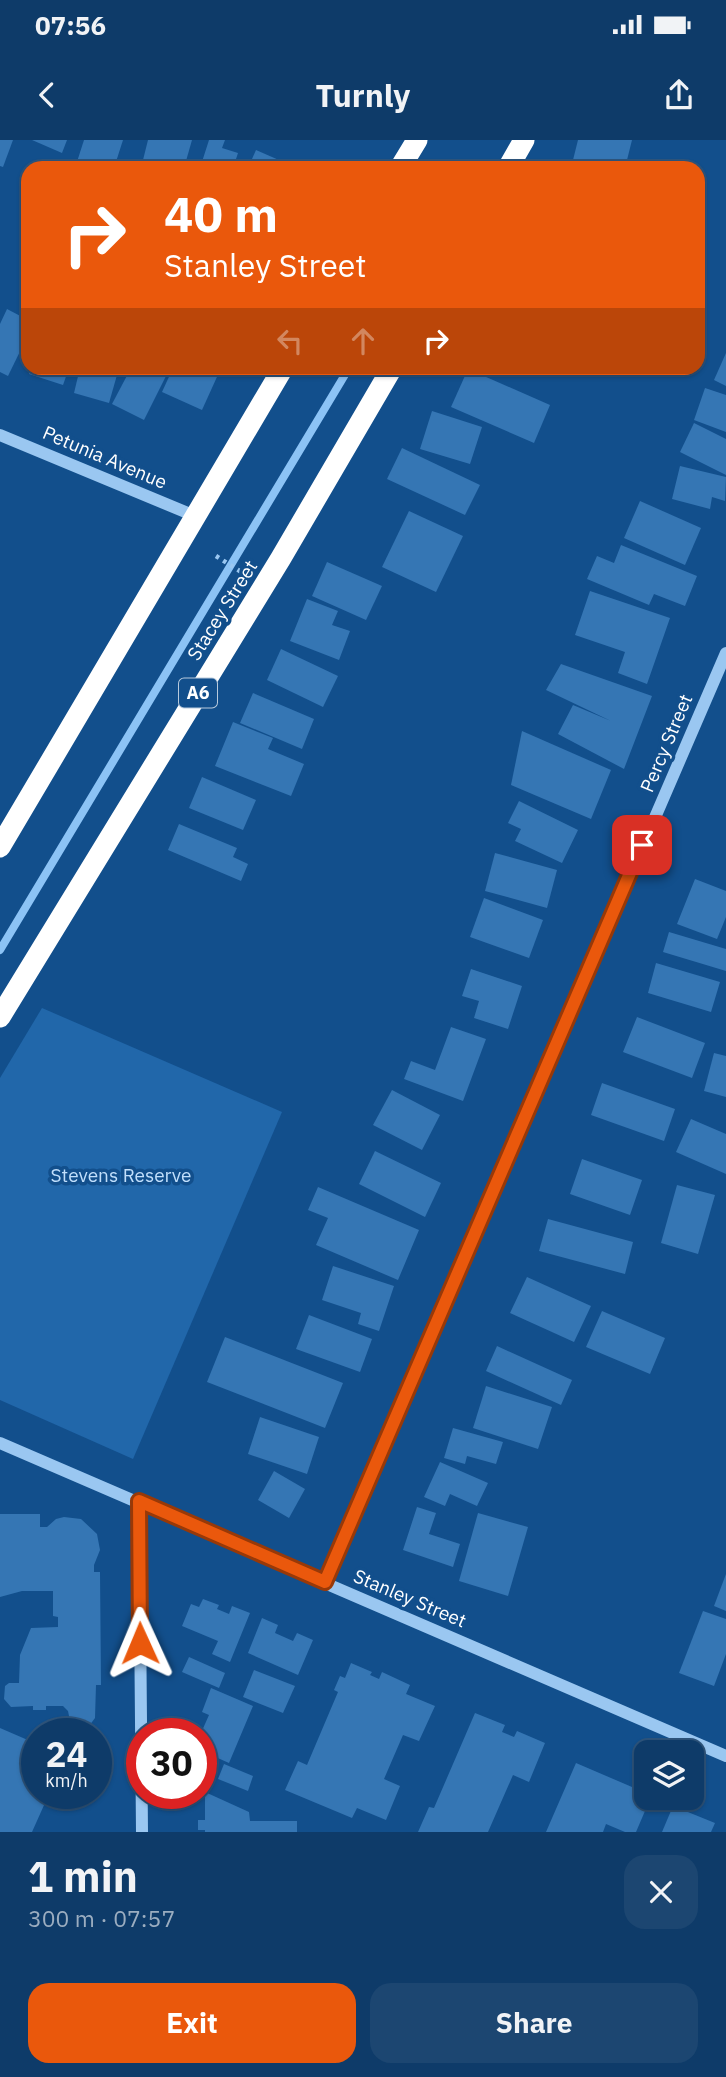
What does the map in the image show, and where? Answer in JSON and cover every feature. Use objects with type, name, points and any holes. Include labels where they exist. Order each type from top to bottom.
[{"type":"highway","points":[[404,161],[417,140]]},
{"type":"highway","points":[[512,161],[524,140]]},
{"type":"highway","points":[[0,847],[279,375]]},
{"type":"highway","name":"Stacey Street","points":[[0,1017],[281,558],[388,375]]},
{"type":"street","name":"Petunia Avenue","points":[[0,435],[195,516]]},
{"type":"street","name":"Percy Street","points":[[325,1582],[726,653]]},
{"type":"street","name":"Stanley Street","points":[[0,1443],[726,1756]]},
{"type":"street","points":[[139,1501],[142,1832]]},
{"type":"path","points":[[216,556],[247,576]]},
{"type":"green space","name":"Stevens Reserve","points":[[42,1008],[282,1112],[133,1459],[0,1400],[0,1078]]},
{"type":"building","points":[[0,140],[13,140],[3,167],[0,166]]},
{"type":"building","points":[[32,140],[67,140],[62,153]]},
{"type":"building","points":[[84,140],[123,140],[116,161],[77,161]]},
{"type":"building","points":[[148,140],[192,140],[186,161],[143,160]]},
{"type":"building","points":[[209,140],[225,140],[222,148],[238,153],[235,161],[202,161]]},
{"type":"building","points":[[578,140],[632,140],[627,161],[573,160]]},
{"type":"building","points":[[256,150],[281,161],[251,161]]},
{"type":"building","points":[[7,309],[21,316],[21,349],[8,376],[0,372],[0,324]]},
{"type":"building","points":[[726,353],[726,386],[714,380]]},
{"type":"building","points":[[32,375],[67,375],[63,385]]},
{"type":"building","points":[[78,375],[117,375],[109,403],[74,393]]},
{"type":"building","points":[[127,375],[166,375],[144,420],[112,404]]},
{"type":"building","points":[[170,375],[218,375],[202,410],[162,392]]},
{"type":"building","points":[[465,375],[482,375],[550,405],[534,443],[451,407]]},
{"type":"building","points":[[705,388],[726,395],[726,432],[694,420]]},
{"type":"building","points":[[432,411],[482,427],[470,464],[420,449]]},
{"type":"building","points":[[694,423],[726,439],[726,475],[680,452]]},
{"type":"building","points":[[402,448],[480,485],[465,515],[387,479]]},
{"type":"building","points":[[680,466],[726,477],[725,501],[712,497],[710,509],[672,499]]},
{"type":"building","points":[[640,501],[701,528],[685,565],[624,538]]},
{"type":"building","points":[[409,511],[463,536],[436,592],[382,567]]},
{"type":"building","points":[[621,545],[697,576],[685,606],[654,594],[649,605],[587,579],[597,556],[614,563]]},
{"type":"building","points":[[327,562],[382,586],[366,620],[312,596]]},
{"type":"building","points":[[590,591],[670,618],[647,684],[618,673],[625,652],[575,635]]},
{"type":"building","points":[[307,599],[338,611],[332,625],[350,631],[339,660],[290,641]]},
{"type":"building","points":[[281,649],[338,676],[323,707],[267,680]]},
{"type":"building","points":[[561,664],[652,696],[624,769],[558,734],[573,705],[611,721],[546,690]]},
{"type":"building","points":[[253,693],[314,719],[302,749],[240,723]]},
{"type":"building","points":[[233,722],[273,738],[268,749],[304,764],[291,796],[215,766]]},
{"type":"building","points":[[522,731],[611,770],[591,819],[511,785]]},
{"type":"building","points":[[202,777],[256,800],[243,830],[189,808]]},
{"type":"building","points":[[519,801],[578,830],[562,863],[515,841],[521,829],[508,823]]},
{"type":"building","points":[[179,824],[237,848],[233,857],[248,864],[241,881],[168,850]]},
{"type":"building","points":[[495,853],[557,870],[547,908],[485,891]]},
{"type":"building","points":[[695,879],[726,891],[726,917],[717,939],[677,924]]},
{"type":"building","points":[[484,898],[543,920],[529,958],[470,937]]},
{"type":"building","points":[[669,932],[726,949],[726,971],[663,952]]},
{"type":"building","points":[[656,963],[720,982],[711,1012],[648,993]]},
{"type":"building","points":[[471,969],[522,986],[508,1029],[474,1018],[479,1001],[462,996]]},
{"type":"building","points":[[637,1017],[705,1043],[692,1078],[623,1052]]},
{"type":"building","points":[[451,1027],[486,1039],[463,1101],[404,1079],[411,1061],[435,1070]]},
{"type":"building","points":[[714,1053],[726,1056],[726,1097],[704,1091]]},
{"type":"building","points":[[602,1083],[675,1109],[664,1141],[591,1115]]},
{"type":"building","points":[[392,1090],[440,1115],[422,1150],[373,1125]]},
{"type":"building","points":[[691,1119],[726,1134],[726,1174],[676,1152]]},
{"type":"building","points":[[375,1151],[441,1183],[425,1217],[359,1184]]},
{"type":"building","points":[[582,1159],[642,1180],[630,1215],[570,1194]]},
{"type":"building","points":[[677,1185],[715,1195],[698,1254],[661,1243]]},
{"type":"building","points":[[318,1187],[419,1230],[398,1280],[316,1245],[328,1218],[308,1210]]},
{"type":"building","points":[[548,1219],[633,1242],[625,1274],[539,1251]]},
{"type":"building","points":[[333,1266],[394,1286],[379,1331],[358,1324],[361,1313],[322,1300]]},
{"type":"building","points":[[527,1277],[591,1306],[574,1342],[510,1313]]},
{"type":"building","points":[[602,1311],[665,1338],[650,1374],[586,1347]]},
{"type":"building","points":[[309,1315],[372,1339],[360,1372],[296,1349]]},
{"type":"building","points":[[225,1337],[343,1383],[325,1428],[207,1382]]},
{"type":"building","points":[[497,1346],[572,1380],[561,1405],[486,1371]]},
{"type":"building","points":[[486,1386],[552,1407],[538,1449],[473,1428]]},
{"type":"building","points":[[260,1417],[319,1437],[307,1474],[248,1454]]},
{"type":"building","points":[[453,1428],[503,1442],[496,1464],[467,1456],[465,1464],[444,1458]]},
{"type":"building","points":[[440,1462],[488,1483],[477,1506],[450,1494],[445,1506],[424,1497]]},
{"type":"building","points":[[274,1471],[305,1489],[289,1518],[258,1500]]},
{"type":"building","points":[[417,1507],[436,1513],[429,1534],[460,1544],[453,1567],[403,1550]]},
{"type":"building","points":[[478,1513],[528,1527],[508,1596],[459,1581]]},
{"type":"building","points":[[0,1514],[40,1514],[40,1527],[47,1527],[56,1519],[64,1517],[81,1519],[97,1534],[100,1550],[94,1572],[100,1572],[101,1685],[96,1685],[95,1718],[69,1718],[63,1706],[46,1706],[46,1710],[33,1710],[33,1706],[11,1707],[4,1699],[5,1686],[19,1683],[20,1655],[31,1628],[58,1627],[58,1617],[53,1616],[53,1591],[22,1591],[0,1597]]},
{"type":"building","points":[[726,1574],[726,1611],[714,1606]]},
{"type":"building","points":[[203,1599],[219,1605],[217,1609],[229,1614],[232,1606],[250,1613],[230,1662],[212,1654],[218,1641],[182,1626],[191,1604],[199,1607]]},
{"type":"building","points":[[703,1611],[726,1619],[726,1654],[714,1686],[679,1673]]},
{"type":"building","points":[[262,1618],[278,1625],[275,1633],[293,1641],[297,1633],[313,1640],[298,1675],[248,1653]]},
{"type":"building","points":[[189,1657],[225,1673],[219,1688],[182,1672]]},
{"type":"building","points":[[351,1663],[372,1672],[370,1675],[379,1679],[382,1672],[410,1685],[406,1694],[435,1706],[419,1741],[403,1735],[384,1779],[400,1786],[386,1820],[357,1808],[352,1818],[285,1790],[298,1761],[307,1765],[338,1692],[334,1690],[340,1676],[345,1678]]},
{"type":"building","points":[[254,1670],[295,1686],[283,1713],[243,1697]]},
{"type":"building","points":[[211,1688],[253,1706],[229,1763],[217,1758],[217,1718],[208,1718],[209,1715],[202,1712]]},
{"type":"building","points":[[475,1713],[505,1725],[502,1732],[514,1737],[517,1731],[545,1743],[529,1782],[513,1775],[488,1832],[418,1832],[429,1807],[434,1808]]},
{"type":"building","points":[[0,1728],[21,1737],[21,1809],[42,1809],[32,1832],[0,1832]]},
{"type":"building","points":[[576,1763],[634,1788],[634,1810],[645,1810],[636,1832],[625,1832],[606,1824],[603,1832],[546,1832]]},
{"type":"building","points":[[224,1764],[253,1776],[248,1791],[218,1779]]},
{"type":"building","points":[[217,1797],[249,1812],[250,1821],[297,1821],[297,1832],[198,1830],[198,1820],[205,1820],[205,1809],[217,1809]]},
{"type":"building","points":[[671,1810],[683,1810],[715,1823],[711,1832],[662,1832]]},
{"type":"waterway","points":[[0,950],[345,375]]},
{"type":"route","points":[[140,1643],[139,1501],[325,1582],[642,845]]}]
